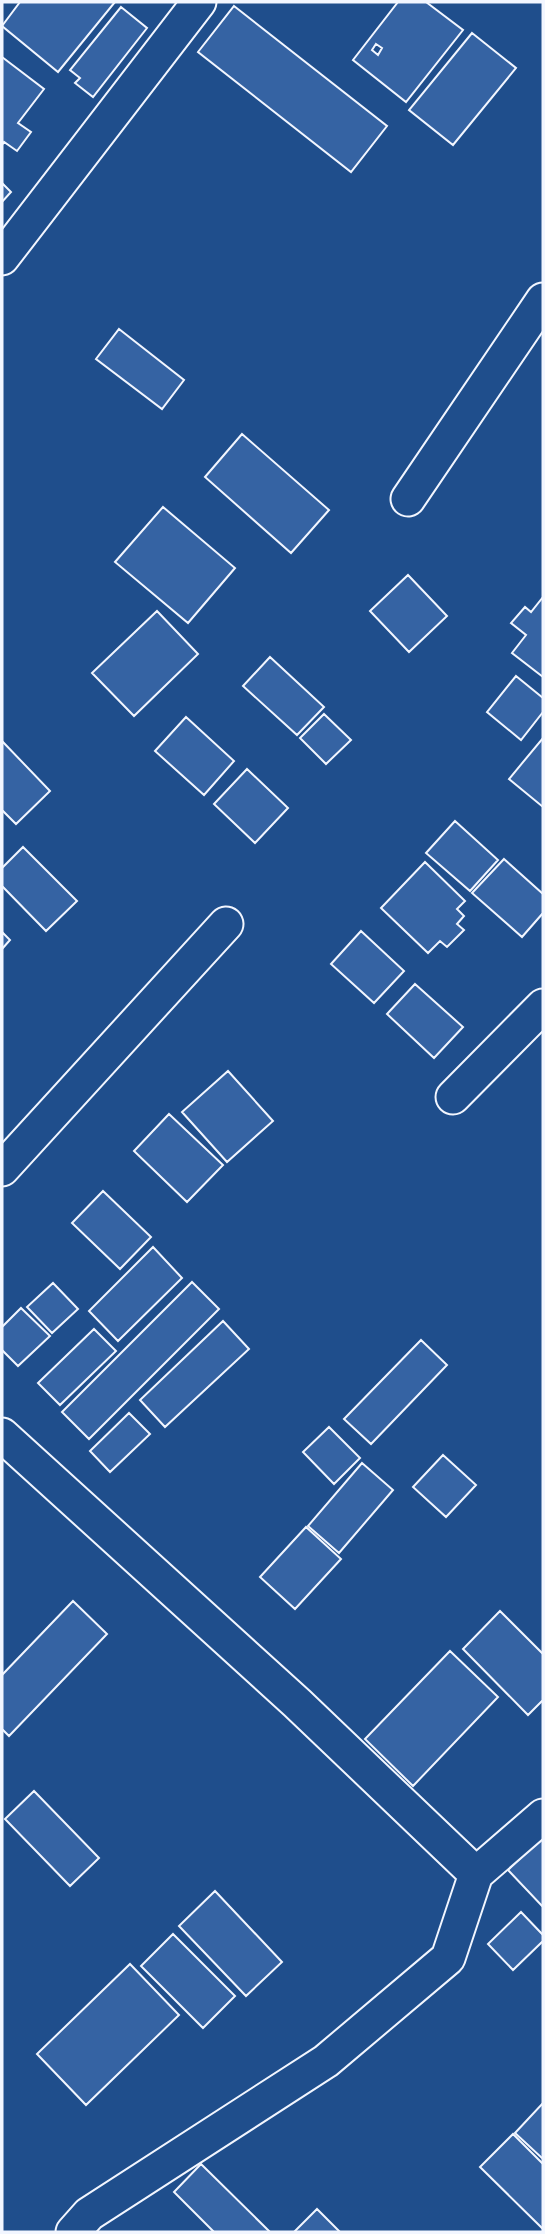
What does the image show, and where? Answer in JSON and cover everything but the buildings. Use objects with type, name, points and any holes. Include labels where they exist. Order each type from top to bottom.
[{"type":"street","points":[[2,258],[200,2]]},
{"type":"street","points":[[408,499],[543,300]]},
{"type":"street","points":[[2,1168],[226,924]]},
{"type":"street","points":[[453,1097],[543,1006]]},
{"type":"street","points":[[2,1435],[298,1703],[476,1874]]},
{"type":"street","points":[[73,2232],[89,2214],[326,2060],[448,1958],[476,1874],[543,1816]]}]
